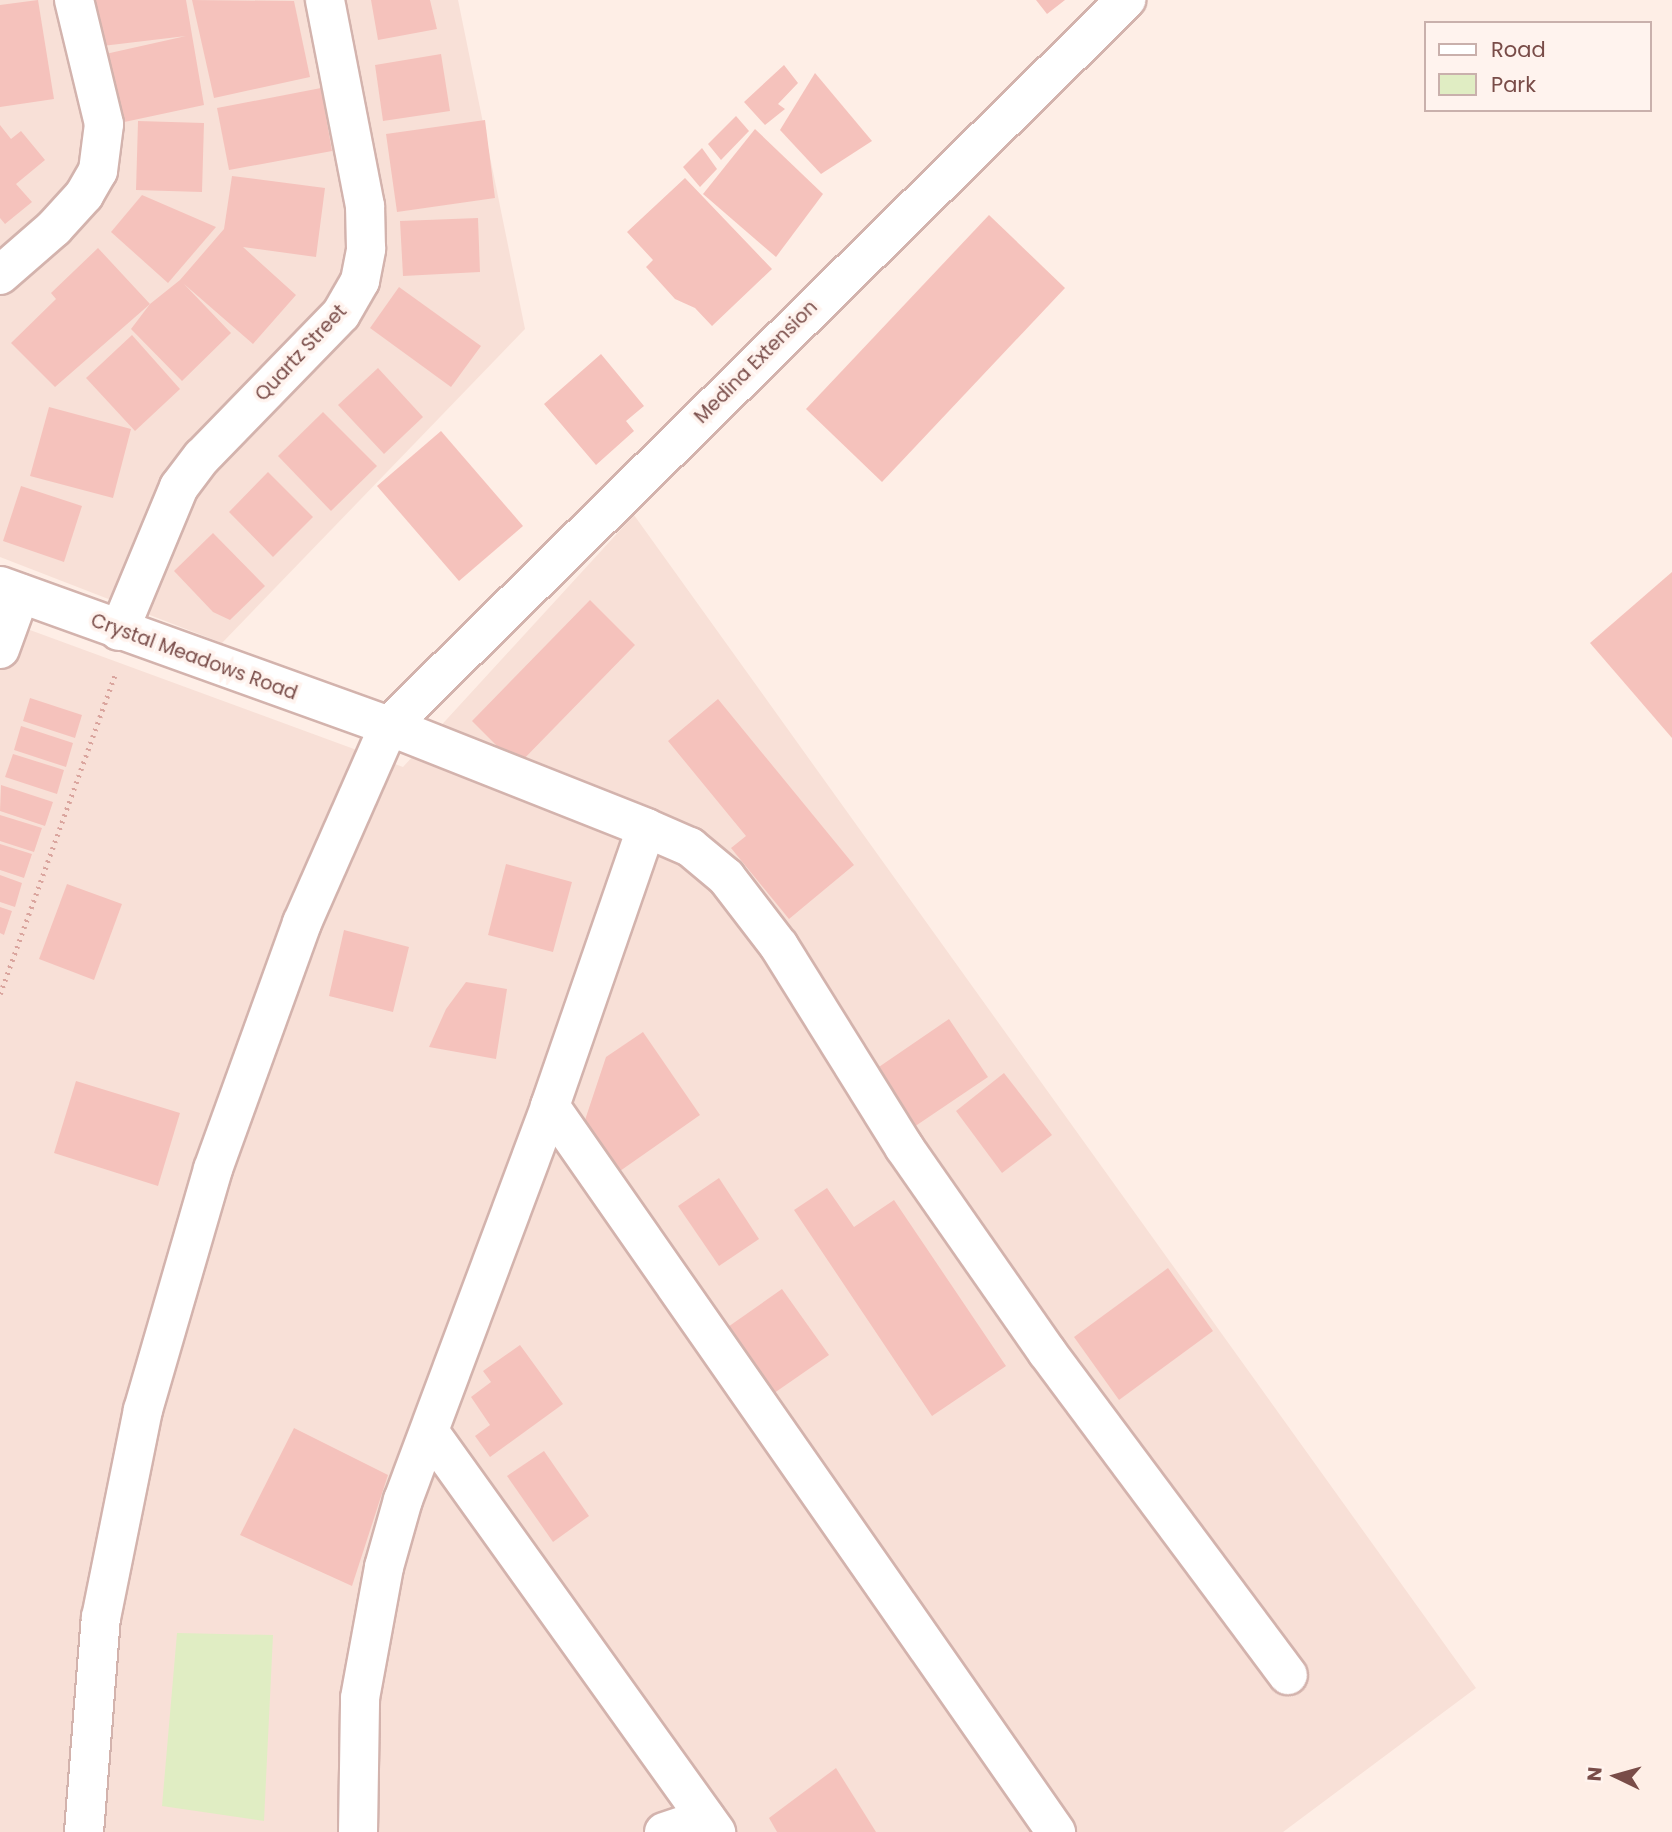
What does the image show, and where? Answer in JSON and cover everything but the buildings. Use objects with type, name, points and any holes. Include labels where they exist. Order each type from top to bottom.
[{"type":"street","points":[[0,275],[54,228],[84,195],[97,171],[104,124],[74,0]]},
{"type":"street","name":"Quartz Street","points":[[124,633],[179,487],[202,457],[341,314],[360,281],[366,249],[365,206],[325,0]]},
{"type":"street","name":"Medina Extension","points":[[389,726],[1126,0]]},
{"type":"street","points":[[0,649],[10,590]]},
{"type":"street","name":"Crystal Meadows Road","points":[[10,590],[389,726],[646,828],[690,847],[726,877],[755,912],[904,1147],[1047,1352],[1288,1675]]},
{"type":"street","points":[[84,1832],[101,1618],[143,1410],[213,1169],[302,923],[389,726]]},
{"type":"street","points":[[358,1832],[360,1698],[371,1632],[402,1500],[431,1434],[550,1106],[646,828]]},
{"type":"street","points":[[550,1106],[1056,1832]]},
{"type":"street","points":[[431,1434],[711,1825],[664,1832]]},
{"type":"path","points":[[0,994],[124,633]]},
{"type":"shaded area","points":[[0,0],[458,0],[525,329],[222,643],[0,557]]},
{"type":"shaded area","points":[[634,515],[1476,1688],[1283,1832],[0,1832],[0,619],[403,767]]},
{"type":"green space","points":[[177,1633],[273,1635],[264,1821],[162,1806]]}]
